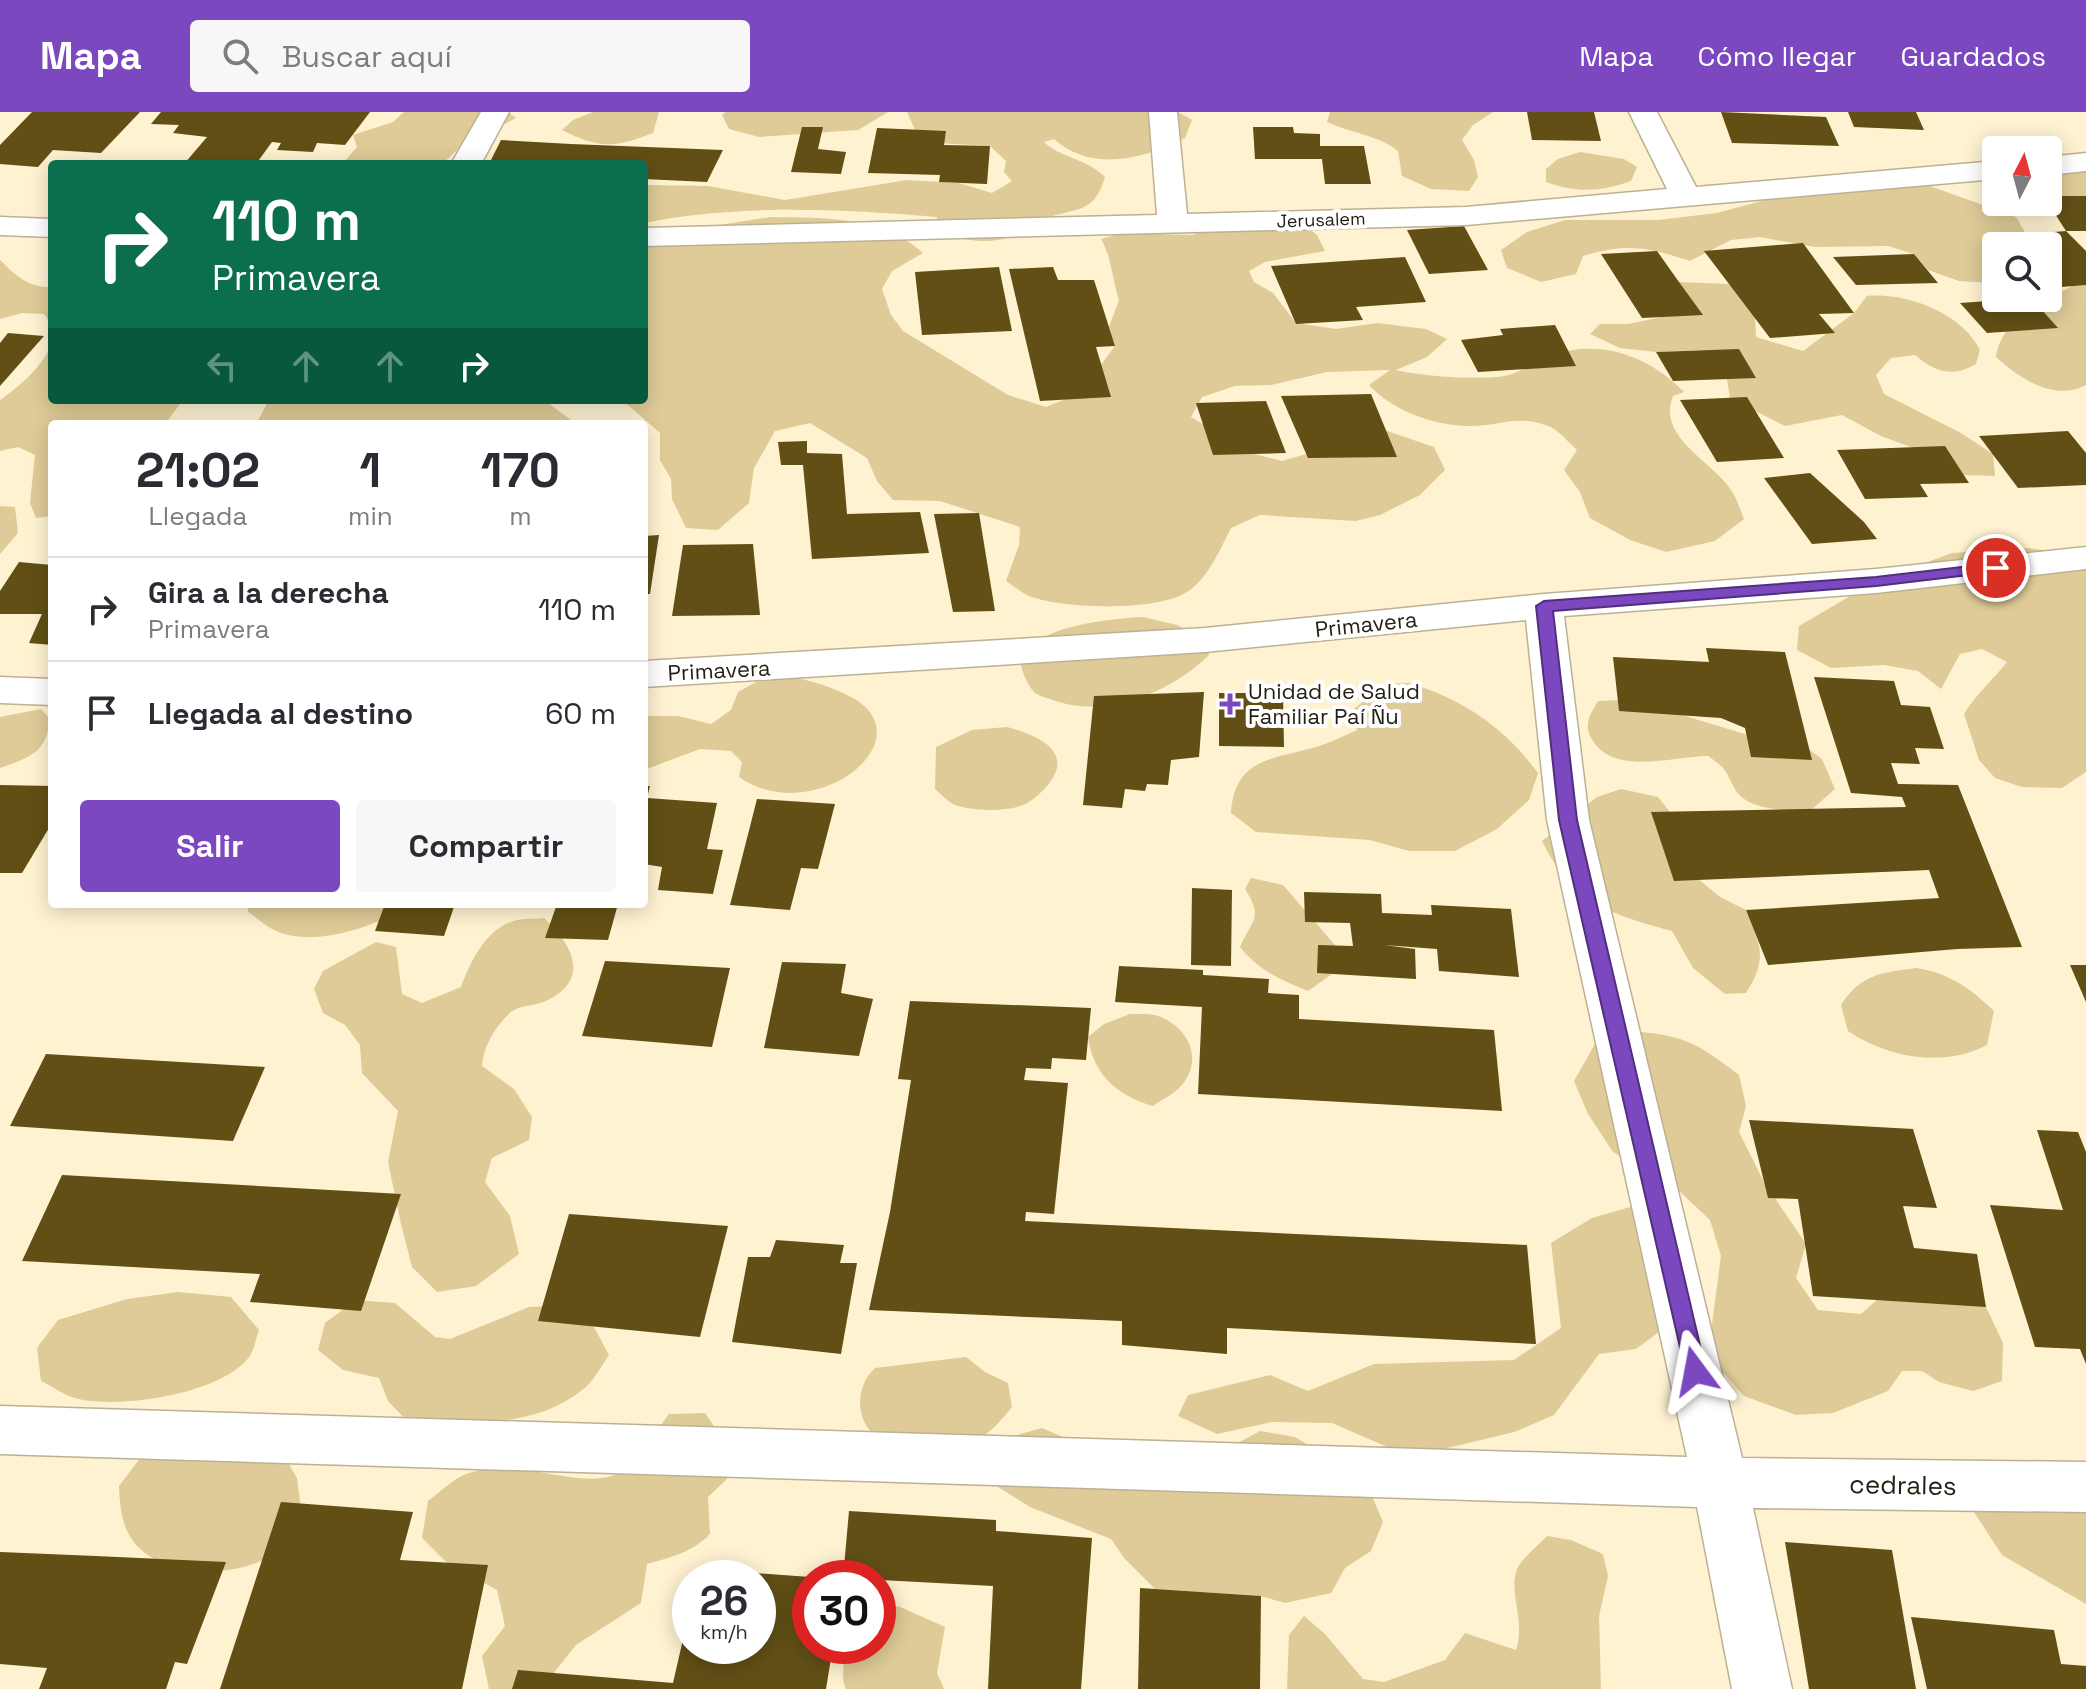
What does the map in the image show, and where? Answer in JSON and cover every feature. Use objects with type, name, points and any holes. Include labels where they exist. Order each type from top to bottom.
[{"type":"street","points":[[468,160],[495,112]]},
{"type":"street","points":[[1163,112],[1173,225]]},
{"type":"street","points":[[1643,112],[1686,197]]},
{"type":"street","points":[[2062,165],[2086,162]]},
{"type":"street","name":"Jerusalem","points":[[648,237],[1466,216],[1982,171]]},
{"type":"street","points":[[0,226],[48,228]]},
{"type":"street","name":"Primavera","points":[[648,674],[1205,640],[1544,606],[1876,581],[2086,558]]},
{"type":"street","points":[[1544,606],[1568,820],[1720,1483],[1762,1689]]},
{"type":"street","points":[[0,690],[48,692]]},
{"type":"street","name":"cedrales","points":[[0,1430],[1720,1483],[2086,1487]]},
{"type":"shaded area","points":[[404,112],[508,112],[516,118],[459,148],[446,160],[346,160],[357,147],[353,135],[393,122]]},
{"type":"shaded area","points":[[593,112],[659,112],[653,133],[628,142],[607,144],[586,141],[562,130],[573,120]]},
{"type":"shaded area","points":[[726,112],[888,112],[858,130],[759,137],[729,129],[722,115]]},
{"type":"shaded area","points":[[907,112],[1178,112],[1192,120],[1185,138],[1136,157],[1101,159],[1069,150],[1054,139],[1044,142],[1097,170],[1105,177],[1101,189],[1085,207],[1050,217],[1016,235],[992,241],[964,239],[937,231],[937,217],[863,212],[754,211],[648,222],[648,185],[708,186],[785,200],[907,180],[959,183],[992,193],[1012,181],[1004,172],[1006,161],[990,146],[937,143],[918,136]]},
{"type":"shaded area","points":[[1330,112],[1493,112],[1473,125],[1462,140],[1474,160],[1478,177],[1469,191],[1431,189],[1402,176],[1398,151],[1382,141],[1327,122]]},
{"type":"shaded area","points":[[1580,152],[1624,159],[1637,167],[1631,181],[1609,187],[1588,190],[1546,182],[1546,169],[1558,159]]},
{"type":"shaded area","points":[[2062,162],[2086,162],[2086,209],[2062,204]]},
{"type":"shaded area","points":[[1905,177],[1982,205],[1982,216],[2016,217],[2025,232],[1982,232],[1982,282],[1959,281],[1928,270],[1914,254],[1888,246],[1815,247],[1760,237],[1731,240],[1690,261],[1637,248],[1613,249],[1583,256],[1576,274],[1541,282],[1507,268],[1501,250],[1527,232],[1565,220],[1658,220],[1717,213],[1817,186]]},
{"type":"shaded area","points":[[771,217],[831,219],[890,232],[923,253],[892,271],[882,289],[891,315],[903,331],[1008,395],[1046,407],[1080,393],[1115,346],[1109,327],[1119,300],[1101,239],[1122,233],[1193,235],[1213,224],[1299,221],[1317,235],[1325,251],[1265,262],[1249,271],[1254,282],[1273,293],[1296,323],[1336,329],[1378,323],[1426,329],[1447,339],[1427,357],[1396,370],[1437,376],[1502,376],[1545,357],[1583,349],[1601,349],[1637,359],[1653,367],[1684,392],[1673,396],[1670,411],[1672,424],[1688,448],[1731,490],[1744,519],[1715,541],[1666,552],[1630,540],[1590,518],[1580,492],[1564,470],[1577,450],[1556,430],[1526,421],[1470,426],[1415,415],[1390,402],[1369,385],[1390,370],[1327,372],[1271,385],[1235,386],[1202,397],[1191,417],[1254,454],[1282,461],[1387,431],[1434,447],[1445,470],[1420,495],[1380,515],[1356,521],[1260,515],[1231,528],[1214,561],[1197,584],[1177,597],[1158,602],[1089,606],[1047,601],[1025,594],[1006,581],[1019,545],[1020,527],[940,501],[893,500],[877,481],[867,458],[810,423],[775,431],[754,468],[749,503],[718,530],[686,528],[672,499],[671,479],[660,460],[660,433],[627,404],[648,404],[648,243],[700,228]]},
{"type":"shaded area","points":[[0,260],[23,280],[48,286],[48,320],[44,314],[22,313],[0,319]]},
{"type":"shaded area","points":[[2086,279],[2086,385],[2062,391],[2026,380],[1996,357],[2008,329],[2026,312],[2062,312],[2062,292]]},
{"type":"shaded area","points":[[1679,282],[1729,284],[1754,300],[1756,337],[1803,351],[1854,313],[1867,296],[1915,302],[1947,316],[1972,337],[1980,350],[1976,364],[1959,371],[1944,371],[1915,355],[1891,358],[1876,375],[1884,394],[1961,433],[1993,454],[1995,476],[1963,475],[1927,453],[1881,436],[1842,415],[1785,426],[1730,398],[1727,379],[1729,362],[1701,350],[1656,352],[1620,348],[1590,334],[1600,324],[1628,324],[1662,317]]},
{"type":"shaded area","points":[[48,352],[48,404],[180,404],[168,420],[48,420],[48,516],[36,518],[30,503],[35,455],[18,447],[0,451],[0,400],[24,381]]},
{"type":"shaded area","points":[[267,404],[549,404],[571,420],[258,420]]},
{"type":"shaded area","points":[[0,506],[15,507],[18,533],[0,554]]},
{"type":"shaded area","points":[[2028,548],[2086,556],[2086,772],[2062,788],[2022,787],[1995,778],[1979,760],[1964,714],[2007,662],[1982,649],[1960,654],[1941,689],[1918,671],[1884,665],[1831,668],[1797,650],[1799,626],[1876,581],[1952,553]]},
{"type":"shaded area","points":[[1143,617],[1177,625],[1205,640],[1209,655],[1177,680],[1117,704],[1076,706],[1038,695],[1028,683],[1017,651],[1032,642],[1078,625]]},
{"type":"shaded area","points":[[781,677],[806,680],[845,694],[869,711],[877,731],[871,752],[854,771],[830,785],[801,792],[769,791],[739,777],[742,762],[731,751],[700,749],[648,768],[648,716],[678,716],[711,724],[731,710],[738,692],[756,682]]},
{"type":"shaded area","points":[[1409,683],[1447,697],[1481,717],[1512,742],[1538,773],[1529,800],[1497,829],[1455,851],[1409,851],[1370,840],[1256,832],[1231,813],[1234,794],[1250,770],[1262,762],[1322,745],[1357,730],[1354,709],[1385,684]]},
{"type":"shaded area","points":[[1648,699],[1682,715],[1768,741],[1808,749],[1822,759],[1835,789],[1811,810],[1769,808],[1741,797],[1725,770],[1708,756],[1646,762],[1616,758],[1603,752],[1590,736],[1588,726],[1598,701]]},
{"type":"shaded area","points":[[41,709],[48,717],[48,731],[40,747],[28,757],[0,768],[0,717]]},
{"type":"shaded area","points":[[1007,727],[1038,739],[1054,752],[1056,770],[1038,795],[1016,807],[979,809],[955,805],[935,789],[936,747],[972,730]]},
{"type":"shaded area","points":[[1621,789],[1658,797],[1678,822],[1664,851],[1720,897],[1746,910],[1758,943],[1760,961],[1746,993],[1725,994],[1693,968],[1672,931],[1629,918],[1595,902],[1580,892],[1554,862],[1542,841],[1597,797]]},
{"type":"shaded area","points":[[1251,878],[1283,885],[1341,952],[1332,974],[1308,991],[1263,969],[1240,947],[1255,913],[1245,889]]},
{"type":"shaded area","points":[[248,908],[402,908],[357,929],[305,937],[271,928],[248,912]]},
{"type":"shaded area","points":[[544,918],[569,950],[573,972],[569,982],[546,1001],[518,1008],[505,1017],[488,1044],[482,1066],[514,1089],[532,1117],[529,1140],[492,1158],[485,1182],[510,1216],[519,1254],[476,1286],[437,1292],[412,1267],[401,1224],[388,1162],[398,1111],[362,1073],[360,1045],[345,1025],[323,1013],[314,989],[323,971],[376,942],[396,947],[402,994],[422,1003],[461,987],[486,940],[502,926],[519,920]]},
{"type":"shaded area","points":[[1916,968],[1958,983],[1994,1011],[1987,1045],[1952,1056],[1916,1057],[1881,1048],[1848,1031],[1841,1005],[1856,987],[1882,974]]},
{"type":"shaded area","points":[[1130,1014],[1161,1017],[1180,1030],[1191,1048],[1191,1068],[1187,1078],[1176,1091],[1153,1106],[1118,1090],[1109,1082],[1091,1050],[1088,1037],[1104,1024]]},
{"type":"shaded area","points":[[1626,1031],[1661,1034],[1687,1042],[1739,1075],[1746,1106],[1739,1132],[1764,1182],[1806,1244],[1796,1278],[1818,1310],[1861,1314],[1887,1291],[1986,1307],[2003,1343],[2002,1381],[1973,1391],[1939,1382],[1922,1371],[1902,1371],[1888,1391],[1833,1413],[1796,1415],[1744,1396],[1708,1355],[1721,1256],[1710,1220],[1677,1189],[1613,1152],[1588,1114],[1574,1081],[1595,1044]]},
{"type":"shaded area","points":[[1644,1203],[1682,1315],[1636,1349],[1599,1354],[1554,1415],[1514,1432],[1431,1452],[1392,1449],[1332,1423],[1272,1422],[1217,1434],[1178,1416],[1188,1395],[1270,1375],[1308,1391],[1374,1364],[1514,1360],[1561,1328],[1551,1243],[1592,1218]]},
{"type":"shaded area","points":[[178,1292],[231,1297],[259,1330],[251,1354],[238,1368],[196,1389],[169,1396],[116,1402],[75,1398],[41,1381],[37,1348],[58,1320],[127,1299]]},
{"type":"shaded area","points":[[356,1300],[395,1303],[435,1337],[450,1339],[529,1307],[566,1305],[594,1327],[609,1355],[587,1386],[546,1411],[501,1421],[406,1420],[388,1401],[379,1378],[343,1370],[318,1350],[325,1323]]},
{"type":"shaded area","points":[[966,1357],[985,1372],[1008,1383],[1012,1407],[994,1428],[979,1439],[953,1450],[930,1449],[884,1442],[867,1427],[860,1407],[861,1396],[868,1376],[875,1368]]},
{"type":"shaded area","points":[[705,1413],[732,1452],[727,1479],[708,1497],[710,1534],[689,1550],[647,1564],[641,1603],[576,1645],[541,1689],[489,1689],[482,1656],[505,1626],[497,1590],[446,1562],[422,1538],[428,1501],[464,1475],[489,1469],[588,1479],[622,1472],[640,1454],[669,1414]]},
{"type":"shaded area","points":[[1042,1428],[1070,1440],[1221,1452],[1260,1431],[1295,1437],[1365,1480],[1383,1522],[1371,1551],[1345,1568],[1331,1593],[1285,1603],[1261,1596],[1155,1589],[1125,1559],[1111,1539],[1030,1507],[995,1485],[993,1460],[1013,1436]]},
{"type":"shaded area","points":[[147,1449],[280,1449],[297,1478],[302,1517],[281,1548],[258,1562],[241,1567],[204,1571],[168,1565],[152,1558],[139,1548],[125,1527],[119,1486]]},
{"type":"shaded area","points":[[1992,1461],[2069,1462],[2086,1468],[2086,1604],[2002,1555],[1957,1486]]},
{"type":"shaded area","points":[[1547,1536],[1571,1540],[1603,1554],[1608,1576],[1599,1616],[1601,1689],[1287,1689],[1289,1635],[1304,1616],[1325,1634],[1363,1679],[1384,1682],[1445,1660],[1465,1633],[1516,1650],[1519,1639],[1514,1588],[1517,1569]]},
{"type":"shaded area","points":[[896,1607],[945,1627],[937,1673],[944,1689],[846,1689],[844,1664],[896,1664]]},
{"type":"building","points":[[32,112],[140,112],[101,153],[53,150],[38,167],[0,164],[0,145]]},
{"type":"building","points":[[161,112],[370,112],[345,145],[317,143],[313,152],[277,150],[281,143],[272,142],[259,160],[187,160],[207,137],[173,133],[179,125],[151,124]]},
{"type":"building","points":[[1527,112],[1594,112],[1601,141],[1532,140]]},
{"type":"building","points":[[1721,112],[1826,117],[1839,146],[1732,143]]},
{"type":"building","points":[[1848,112],[1916,112],[1924,130],[1854,127]]},
{"type":"building","points":[[802,127],[823,127],[818,149],[846,152],[841,174],[791,172]]},
{"type":"building","points":[[1253,127],[1293,127],[1294,133],[1320,134],[1320,146],[1364,146],[1371,184],[1325,184],[1322,159],[1255,159]]},
{"type":"building","points":[[877,128],[946,131],[944,145],[990,146],[987,184],[939,182],[940,175],[868,173]]},
{"type":"building","points":[[501,140],[723,150],[707,182],[648,179],[648,160],[491,160]]},
{"type":"building","points":[[2062,196],[2086,196],[2086,231],[2066,231],[2056,216],[2062,216]]},
{"type":"building","points":[[1464,226],[1488,270],[1429,274],[1407,230]]},
{"type":"building","points":[[2066,231],[2086,251],[2086,285],[2062,287],[2062,232],[2053,232]]},
{"type":"building","points":[[1803,243],[1854,313],[1819,314],[1835,333],[1770,338],[1704,251]]},
{"type":"building","points":[[1657,251],[1703,315],[1642,318],[1601,254]]},
{"type":"building","points":[[1914,254],[1938,283],[1856,285],[1833,257]]},
{"type":"building","points":[[1405,257],[1426,302],[1356,307],[1363,320],[1296,324],[1271,266]]},
{"type":"building","points":[[999,267],[1012,331],[922,335],[915,272]]},
{"type":"building","points":[[1053,267],[1058,280],[1094,280],[1115,346],[1096,347],[1111,397],[1040,401],[1009,269]]},
{"type":"building","points":[[1982,301],[1982,312],[2044,312],[2058,328],[1987,333],[1960,303]]},
{"type":"building","points":[[1555,325],[1576,366],[1478,372],[1461,340],[1503,335],[1500,329]]},
{"type":"building","points":[[8,333],[44,336],[0,386],[0,343]]},
{"type":"building","points":[[1739,349],[1756,378],[1673,381],[1656,352]]},
{"type":"building","points":[[1371,394],[1397,457],[1308,458],[1281,396]]},
{"type":"building","points":[[1747,397],[1784,458],[1717,462],[1680,400]]},
{"type":"building","points":[[1266,401],[1286,453],[1213,455],[1196,403]]},
{"type":"building","points":[[2068,431],[2086,453],[2086,485],[2018,488],[1979,436]]},
{"type":"building","points":[[807,441],[807,453],[842,454],[847,514],[920,512],[929,553],[812,559],[803,465],[781,465],[778,442]]},
{"type":"building","points":[[1945,446],[1969,483],[1920,484],[1928,497],[1865,499],[1837,450]]},
{"type":"building","points":[[1810,473],[1864,522],[1877,539],[1812,544],[1764,478]]},
{"type":"building","points":[[979,513],[995,611],[953,612],[934,514]]},
{"type":"building","points":[[659,535],[650,594],[648,594],[648,536]]},
{"type":"building","points":[[753,544],[760,615],[672,616],[683,545]]},
{"type":"building","points":[[19,562],[48,565],[48,645],[29,643],[42,614],[0,614],[0,591]]},
{"type":"building","points":[[1706,648],[1785,652],[1812,760],[1751,757],[1745,728],[1721,718],[1619,711],[1613,657],[1709,662]]},
{"type":"building","points":[[1814,677],[1894,681],[1901,705],[1930,707],[1944,749],[1915,748],[1920,764],[1891,763],[1898,784],[1958,785],[2022,947],[1957,949],[1768,965],[1746,910],[1939,898],[1929,870],[1674,881],[1651,812],[1906,807],[1902,797],[1851,793]]},
{"type":"building","points":[[1204,692],[1199,757],[1171,760],[1168,785],[1147,784],[1145,791],[1125,789],[1122,808],[1083,805],[1094,696]]},
{"type":"building","points":[[1219,693],[1283,693],[1284,747],[1219,746]]},
{"type":"building","points":[[0,785],[48,786],[48,830],[22,873],[0,873]]},
{"type":"building","points":[[648,798],[717,803],[707,849],[723,850],[713,894],[658,890],[662,867],[648,865]]},
{"type":"building","points":[[757,799],[835,804],[818,869],[801,868],[790,910],[730,905]]},
{"type":"building","points":[[1192,888],[1232,890],[1231,966],[1191,965]]},
{"type":"building","points":[[1304,892],[1381,894],[1382,913],[1432,915],[1431,905],[1511,909],[1519,977],[1439,971],[1437,949],[1384,945],[1415,949],[1416,979],[1317,973],[1318,945],[1353,946],[1350,923],[1305,922]]},
{"type":"building","points":[[384,908],[454,908],[444,936],[375,931]]},
{"type":"building","points":[[556,908],[617,908],[608,940],[545,938]]},
{"type":"building","points":[[605,961],[730,968],[712,1047],[582,1036]]},
{"type":"building","points":[[782,962],[846,964],[841,993],[873,999],[859,1056],[764,1048]]},
{"type":"building","points":[[2070,965],[2086,965],[2086,1002]]},
{"type":"building","points":[[1119,966],[1203,970],[1203,975],[1269,979],[1268,993],[1299,995],[1299,1019],[1494,1030],[1502,1111],[1198,1094],[1202,1007],[1115,1002]]},
{"type":"building","points":[[910,1001],[1091,1008],[1086,1060],[1052,1058],[1051,1069],[1026,1068],[1024,1080],[1068,1083],[1054,1214],[1026,1212],[1025,1221],[1527,1245],[1536,1344],[1227,1328],[1227,1354],[1122,1345],[1122,1321],[869,1310],[890,1212],[911,1080],[898,1079]]},
{"type":"building","points":[[46,1054],[265,1067],[233,1141],[10,1126]]},
{"type":"building","points":[[1749,1120],[1913,1129],[1937,1208],[1903,1206],[1914,1248],[1977,1254],[1986,1307],[1813,1296],[1798,1199],[1768,1198]]},
{"type":"building","points":[[2037,1130],[2078,1132],[2086,1152],[2086,1364],[2080,1349],[2035,1347],[1990,1205],[2063,1210]]},
{"type":"building","points":[[62,1175],[401,1194],[361,1311],[250,1302],[260,1274],[22,1261]]},
{"type":"building","points":[[569,1214],[728,1226],[700,1337],[538,1321]]},
{"type":"building","points":[[776,1240],[844,1245],[840,1263],[857,1263],[841,1354],[732,1342],[748,1257],[770,1257]]},
{"type":"building","points":[[281,1502],[413,1512],[400,1560],[488,1565],[462,1689],[220,1689]]},
{"type":"building","points":[[849,1511],[996,1520],[996,1531],[1092,1538],[1081,1689],[988,1689],[993,1586],[896,1581],[896,1560],[845,1560]]},
{"type":"building","points":[[1785,1542],[1892,1550],[1916,1689],[1809,1689]]},
{"type":"building","points":[[0,1552],[226,1562],[187,1664],[175,1662],[166,1689],[39,1689],[47,1668],[0,1664]]},
{"type":"building","points":[[776,1575],[792,1576],[792,1664],[830,1664],[826,1689],[512,1689],[518,1670],[673,1683],[677,1664],[776,1664]]},
{"type":"building","points":[[1140,1588],[1261,1596],[1260,1689],[1138,1689]]},
{"type":"building","points":[[1911,1617],[2054,1630],[2061,1664],[2086,1666],[2086,1689],[1927,1689]]},
{"type":"place","name":"Unidad de Salud Familiar Paí Ñu","points":[[1230,704]]},
{"type":"route","points":[[1695,1371],[1568,820],[1544,606],[1876,581],[1996,568]]}]
